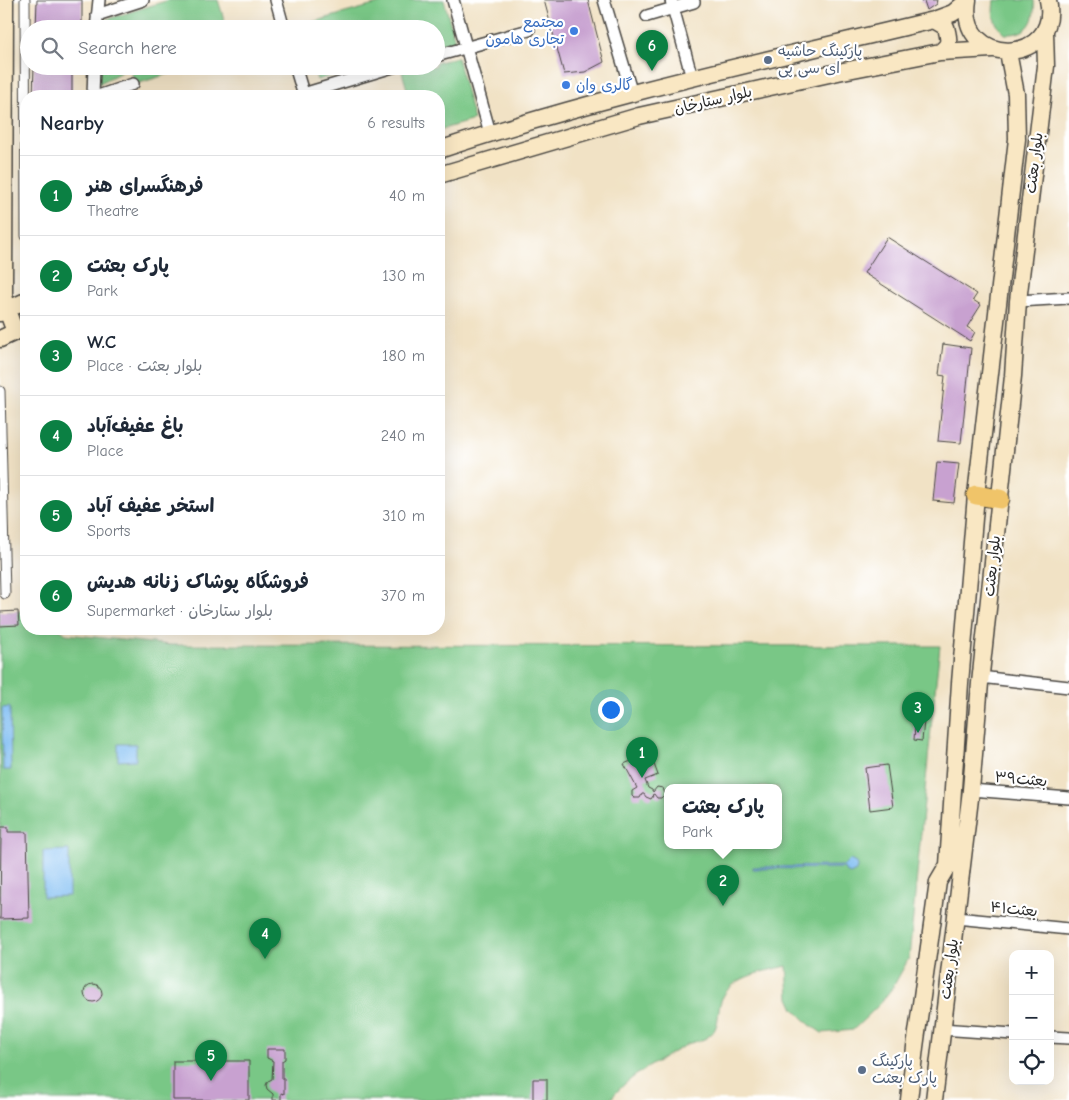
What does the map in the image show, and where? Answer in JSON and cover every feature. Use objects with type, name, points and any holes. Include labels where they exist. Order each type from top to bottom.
[{"type":"main road","points":[[5,0],[2,225],[3,311],[14,333]]},
{"type":"main road","points":[[968,0],[966,12],[971,29],[982,42],[992,48],[1008,52],[1025,48],[1035,42],[1045,32]]},
{"type":"main road","name":"بلوار ستارخان","points":[[445,148],[490,133],[692,78],[934,20],[953,12],[968,0]]},
{"type":"main road","name":"بلوار بعثت","points":[[934,1100],[971,790],[980,677],[1000,498],[1018,301],[1046,66],[1045,32],[1049,14],[1048,0]]},
{"type":"main road","points":[[934,20],[946,27],[949,39],[947,47],[940,52]]},
{"type":"main road","name":"بلوار ستارخان","points":[[445,173],[639,116],[838,72],[940,52],[992,48]]},
{"type":"main road","name":"بلوار بعثت","points":[[909,1100],[938,882],[948,865],[960,683],[976,495],[1017,139],[1016,94],[1008,52]]},
{"type":"main road","points":[[3,311],[20,304]]},
{"type":"main road","points":[[976,495],[1000,498]]},
{"type":"street","points":[[25,0],[25,20]]},
{"type":"street","points":[[96,20],[99,0]]},
{"type":"street","points":[[96,15],[143,0]]},
{"type":"street","points":[[276,0],[282,20]]},
{"type":"street","points":[[453,0],[490,133]]},
{"type":"street","points":[[604,0],[632,94]]},
{"type":"street","points":[[647,16],[672,4],[694,2]]},
{"type":"street","points":[[672,4],[692,78]]},
{"type":"street","points":[[445,54],[529,30]]},
{"type":"street","points":[[25,75],[25,90]]},
{"type":"street","points":[[93,90],[94,75]]},
{"type":"street","points":[[298,75],[302,90]]},
{"type":"street","points":[[320,90],[368,75]]},
{"type":"street","points":[[116,90],[133,84]]},
{"type":"street","points":[[1018,301],[1069,298]]},
{"type":"street","points":[[0,391],[4,594]]},
{"type":"street","points":[[980,677],[1069,687]]},
{"type":"street","name":"بعثت۳۹","points":[[971,790],[1069,798]]},
{"type":"street","name":"بعثت۴۱","points":[[956,918],[1069,929]]},
{"type":"street","points":[[941,1029],[1009,1034]]},
{"type":"street","points":[[1054,1037],[1069,1038]]},
{"type":"green space","points":[[169,0],[218,0],[224,20],[104,20]]},
{"type":"green space","points":[[392,0],[444,0],[455,41],[445,44],[445,20],[320,20]]},
{"type":"green space","points":[[994,0],[1034,0],[1034,15],[1029,26],[1020,32],[1005,34],[994,18]]},
{"type":"green space","points":[[457,57],[474,120],[445,128],[445,90],[407,90],[403,75],[445,75],[445,60]]},
{"type":"green space","points":[[98,75],[115,75],[98,84]]},
{"type":"green space","points":[[132,75],[165,75],[136,84]]},
{"type":"green space","points":[[316,75],[334,75],[317,80]]},
{"type":"green space","points":[[20,611],[20,635],[75,635],[170,645],[940,646],[909,958],[893,987],[878,1006],[853,1030],[822,1033],[810,1025],[794,1009],[789,998],[787,966],[757,973],[738,981],[730,987],[720,1004],[717,1025],[713,1033],[704,1039],[685,1046],[642,1071],[628,1081],[610,1100],[0,1100],[0,612]]},
{"type":"water","points":[[10,707],[11,770],[3,770],[2,708]]},
{"type":"water","points":[[118,744],[136,744],[136,760],[118,761]]},
{"type":"water","points":[[69,850],[69,896],[43,897],[43,851]]},
{"type":"water","points":[[850,860],[856,863],[857,867],[856,871],[850,874],[844,868],[753,869],[753,867],[844,866]]},
{"type":"building","points":[[37,0],[82,0],[82,20],[36,20]]},
{"type":"building","name":"مجتمع تجاری هامون","points":[[544,0],[588,0],[604,62],[585,72],[564,74]]},
{"type":"building","points":[[921,0],[937,0],[936,4],[927,10],[924,1],[921,2]]},
{"type":"building","points":[[34,75],[72,75],[72,90],[33,90]]},
{"type":"building","points":[[887,237],[977,294],[973,300],[981,305],[967,327],[975,332],[970,341],[864,273]]},
{"type":"building","points":[[943,344],[971,348],[961,443],[938,441],[945,376],[939,375]]},
{"type":"building","points":[[937,462],[959,464],[954,503],[933,501]]},
{"type":"building","points":[[18,611],[19,625],[0,626],[0,612]]},
{"type":"building","points":[[918,721],[924,721],[922,741],[914,740],[915,725]]},
{"type":"building","points":[[648,755],[651,756],[658,775],[645,780],[648,788],[653,792],[657,787],[663,788],[664,795],[661,798],[657,798],[654,794],[651,799],[644,794],[640,798],[632,796],[632,791],[637,788],[624,764],[638,758],[640,759]]},
{"type":"building","points":[[887,765],[893,807],[870,810],[865,768]]},
{"type":"building","points":[[1,827],[8,827],[8,832],[27,832],[29,918],[0,919]]},
{"type":"building","points":[[93,984],[101,989],[102,993],[97,1001],[93,1002],[85,997],[84,993],[89,985]]},
{"type":"building","points":[[267,1049],[285,1049],[285,1059],[282,1061],[284,1094],[281,1093],[281,1100],[273,1100],[273,1094],[267,1089],[268,1081],[272,1079],[273,1061],[267,1058]]},
{"type":"building","points":[[173,1061],[249,1061],[249,1100],[173,1100]]},
{"type":"building","points":[[533,1079],[547,1079],[547,1100],[533,1100]]},
{"type":"place","name":"مجتمع تجاری هامون","points":[[574,31]]},
{"type":"place","name":"پارکینگ حاشیه ای سی پی","points":[[768,60]]},
{"type":"place","name":"فروشگاه پوشاک زنانه هدیش","points":[[652,71]]},
{"type":"place","name":"گالری وان","points":[[566,85]]},
{"type":"place","name":"W.C","points":[[918,733]]},
{"type":"place","name":"فرهنگسرای هنر","points":[[642,778]]},
{"type":"place","name":"پارک بعثت","points":[[723,906]]},
{"type":"place","name":"باغ عفیف‌آباد","points":[[265,959]]},
{"type":"place","name":"پارکینگ پارک بعثت","points":[[862,1070]]},
{"type":"place","name":"استخر عفیف آباد","points":[[211,1081]]}]
